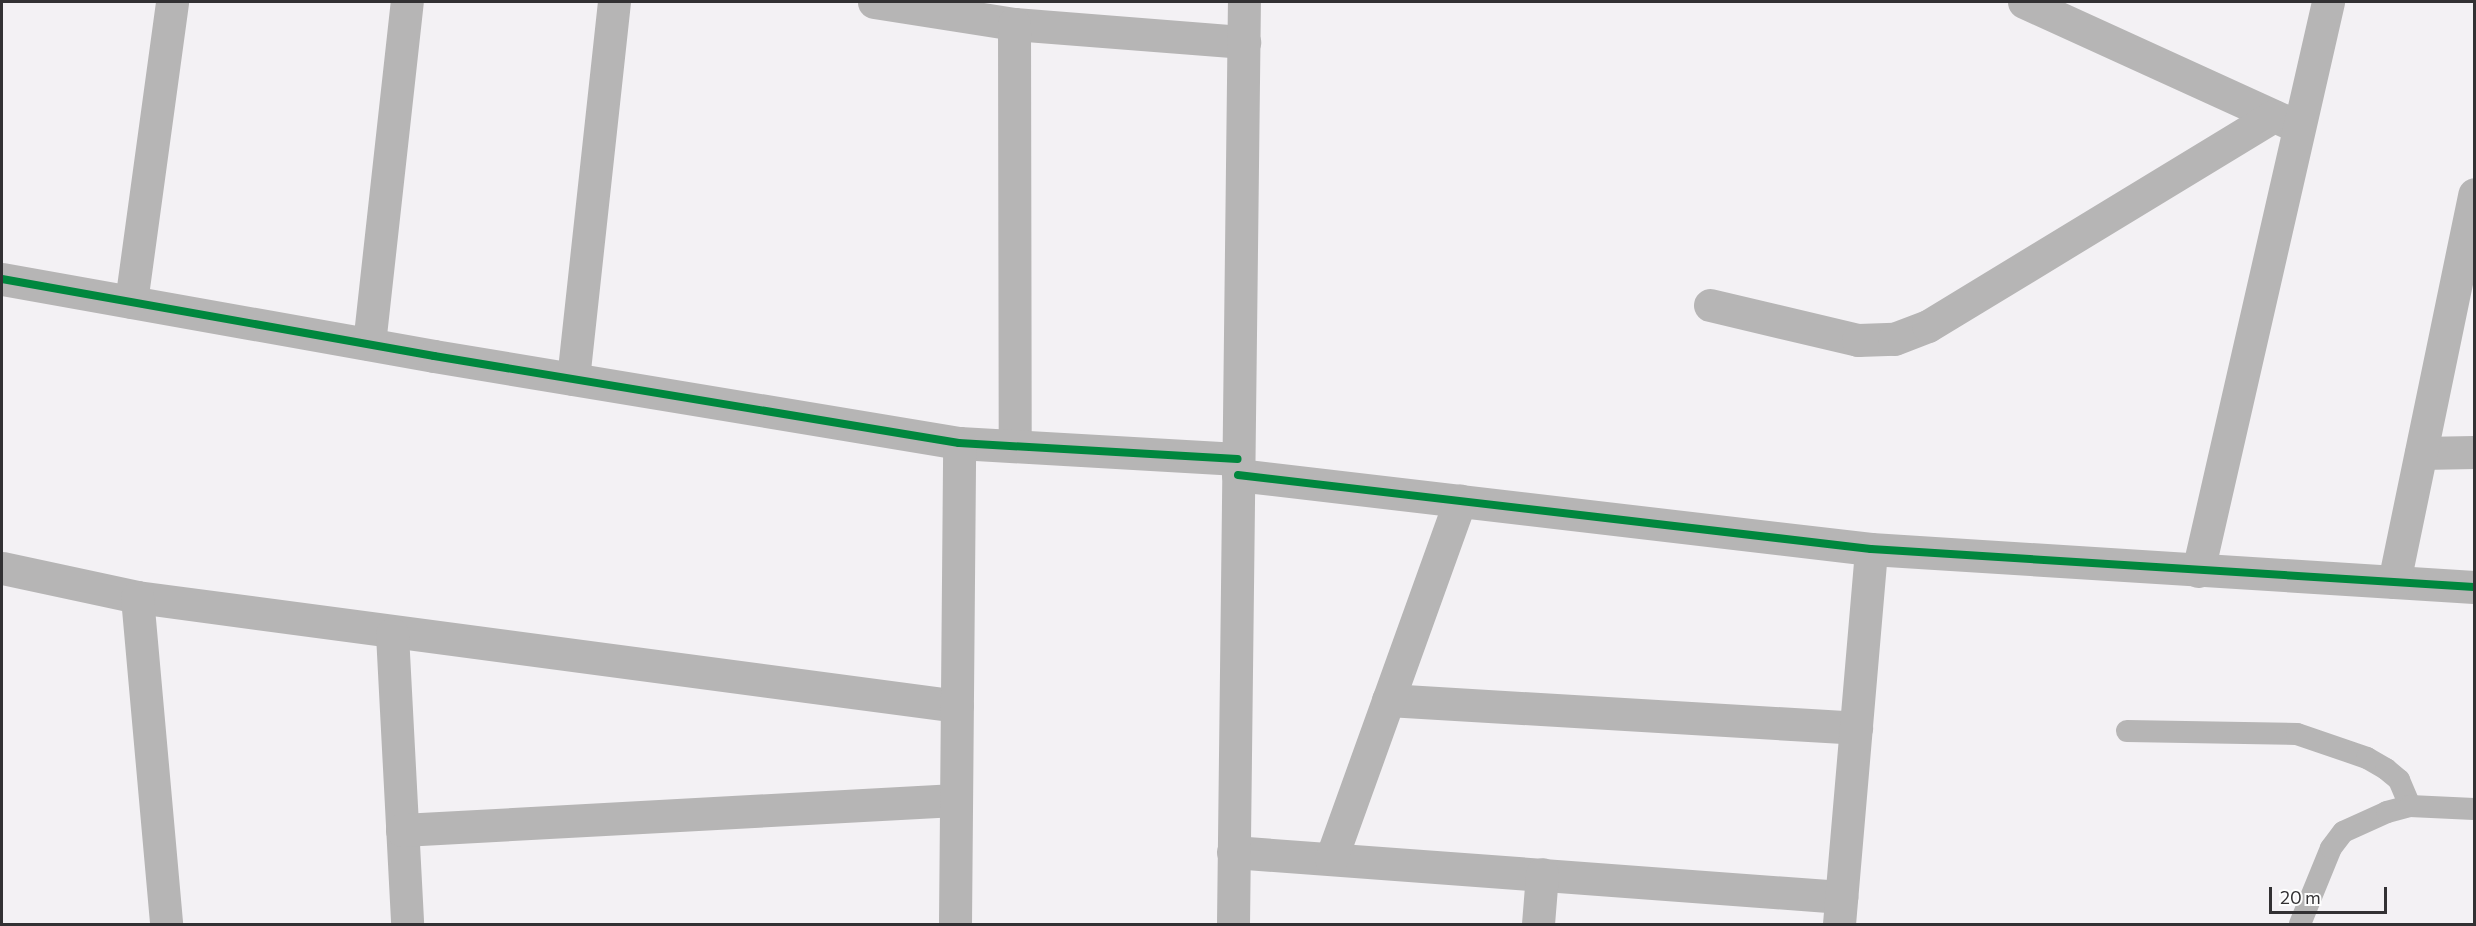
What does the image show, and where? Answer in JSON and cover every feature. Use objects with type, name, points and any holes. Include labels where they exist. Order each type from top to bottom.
[{"type":"street","points":[[130,302],[172,2]]},
{"type":"street","points":[[369,344],[407,2]]},
{"type":"street","points":[[573,379],[614,2]]},
{"type":"street","points":[[874,2],[1244,42]]},
{"type":"street","points":[[1233,924],[1244,2]]},
{"type":"street","points":[[2024,2],[2286,122]]},
{"type":"street","points":[[2198,571],[2286,122],[2328,2]]},
{"type":"street","points":[[1003,16],[1015,446]]},
{"type":"street","points":[[1710,305],[1858,340],[1894,339],[1928,326],[2286,122]]},
{"type":"street","points":[[2394,582],[2475,194]]},
{"type":"street","points":[[2,279],[573,379],[958,443],[1015,446],[1238,467],[1460,501],[1871,549],[2198,571],[2475,586]]},
{"type":"street","points":[[955,924],[958,443]]},
{"type":"street","points":[[2421,453],[2475,452]]},
{"type":"street","points":[[1331,859],[1460,501]]},
{"type":"street","points":[[1233,852],[1542,873],[1840,911],[1871,549]]},
{"type":"street","points":[[2,568],[137,597],[392,634],[957,706]]},
{"type":"street","points":[[137,597],[166,924]]},
{"type":"street","points":[[392,634],[406,924]]},
{"type":"street","points":[[1388,700],[1856,728]]},
{"type":"street","points":[[402,830],[956,800]]},
{"type":"street","points":[[1538,924],[1542,873]]},
{"type":"lane","points":[[2127,731],[2297,734],[2367,758],[2386,769],[2399,780],[2410,807]]},
{"type":"lane","points":[[2300,924],[2331,848],[2343,832],[2387,812],[2410,807],[2475,809]]},
{"type":"cycle path","points":[[2,279],[434,356],[959,443],[1238,459]]},
{"type":"cycle path","points":[[1238,475],[1871,549],[2474,587]]}]
